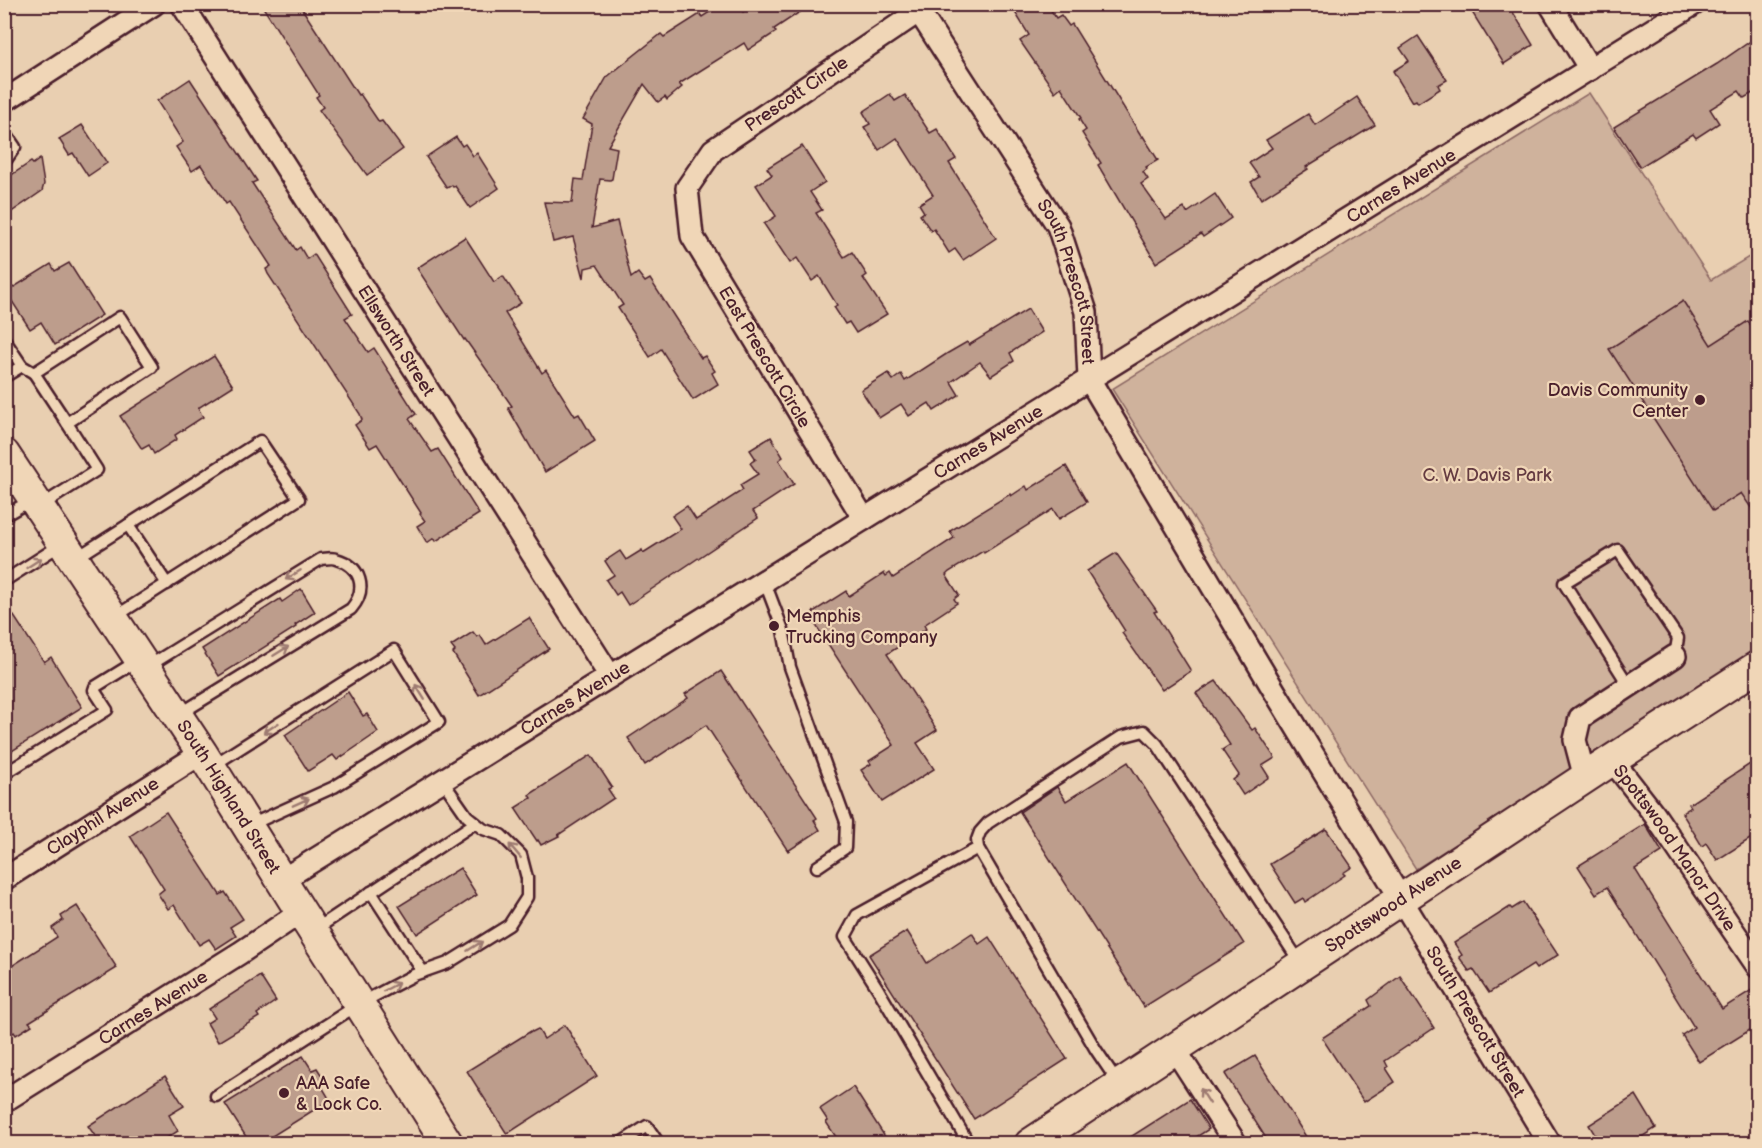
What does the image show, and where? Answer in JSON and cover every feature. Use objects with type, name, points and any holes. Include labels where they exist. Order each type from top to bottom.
[{"type":"street","points":[[4,101],[154,4]]},
{"type":"street","name":"Ellsworth Street","points":[[182,4],[610,676]]},
{"type":"street","points":[[1550,4],[1590,69]]},
{"type":"street","name":"Carnes Avenue","points":[[282,880],[1694,4]]},
{"type":"street","name":"Prescott Circle","points":[[687,188],[714,150],[916,8]]},
{"type":"street","name":"South Prescott Street","points":[[916,8],[1058,226],[1086,312],[1089,379],[1275,692],[1550,1143]]},
{"type":"street","name":"East Prescott Circle","points":[[687,188],[692,236],[864,519]]},
{"type":"street","name":"South Highland Street","points":[[4,454],[207,760],[448,1143]]},
{"type":"street","points":[[1585,778],[1575,740],[1580,718],[1675,656]]},
{"type":"street","name":"Spottswood Avenue","points":[[1030,1143],[1758,666]]},
{"type":"street","name":"Clayphil Avenue","points":[[4,879],[207,760]]},
{"type":"street","name":"Spottswood Manor Drive","points":[[1612,760],[1654,814],[1758,967]]},
{"type":"street","name":"Carnes Avenue","points":[[4,1101],[240,953],[307,922]]},
{"type":"street","points":[[1174,1048],[1231,1142]]},
{"type":"lane","points":[[4,131],[15,147],[4,163]]},
{"type":"lane","points":[[34,373],[120,318],[152,367],[67,423]]},
{"type":"lane","points":[[4,339],[22,366],[34,373],[98,470],[36,503],[4,516]]},
{"type":"lane","points":[[4,377],[22,366]]},
{"type":"lane","points":[[4,581],[129,525],[260,441],[300,499],[113,618]]},
{"type":"lane","points":[[129,525],[167,584]]},
{"type":"lane","points":[[1629,686],[1564,583],[1575,575],[1618,550],[1678,638],[1675,656]]},
{"type":"lane","points":[[4,774],[107,710],[94,690],[95,687],[143,663],[321,559],[335,558],[349,565],[358,575],[362,587],[360,599],[351,609],[177,715]]},
{"type":"lane","points":[[764,580],[783,630],[790,667],[846,822],[845,848],[818,867]]},
{"type":"lane","points":[[207,760],[394,650],[439,722],[334,787],[248,826]]},
{"type":"lane","points":[[1119,1084],[1096,1050],[978,848],[977,840],[980,832],[988,823],[1121,737],[1144,731],[1157,744],[1301,965]]},
{"type":"lane","points":[[216,1096],[359,1004],[423,972],[448,963],[509,925],[526,897],[527,878],[521,855],[501,835],[483,829],[467,816],[442,780]]},
{"type":"lane","points":[[307,922],[371,892],[476,823]]},
{"type":"lane","points":[[969,1143],[845,937],[857,915],[978,848]]},
{"type":"lane","points":[[371,892],[423,972]]},
{"type":"lane","points":[[619,1143],[647,1126],[659,1143]]},
{"type":"green space","name":"C. W. Davis Park","points":[[1589,93],[1711,280],[1757,252],[1757,652],[1416,869],[1112,389]]},
{"type":"building","points":[[261,4],[299,4],[358,95],[360,94],[379,122],[382,121],[403,149],[367,175],[319,110],[323,107],[316,97],[319,95]]},
{"type":"building","points":[[722,4],[738,4],[743,12],[755,4],[812,4],[774,29],[776,32],[748,50],[744,43],[679,84],[682,87],[667,100],[665,97],[658,102],[644,84],[608,146],[617,148],[612,179],[600,179],[592,228],[617,221],[631,278],[638,273],[645,282],[650,279],[701,358],[705,356],[715,371],[712,373],[718,384],[693,400],[661,349],[650,357],[618,308],[623,305],[597,265],[585,268],[584,278],[573,237],[553,242],[544,202],[572,203],[575,179],[583,180],[592,124],[583,119],[607,77],[661,34],[664,37],[700,14],[702,17]]},
{"type":"building","points":[[1010,4],[1047,4],[1056,18],[1061,15],[1069,26],[1072,24],[1158,160],[1146,167],[1147,169],[1143,172],[1148,179],[1141,184],[1166,219],[1184,208],[1187,213],[1215,194],[1231,218],[1203,237],[1201,234],[1156,263],[1098,165],[1101,163],[1082,133],[1086,130],[1079,119],[1081,118],[1061,87],[1055,92],[1020,41],[1029,35]]},
{"type":"building","points":[[1467,4],[1508,4],[1533,45],[1504,64]]},
{"type":"building","points":[[1418,36],[1447,80],[1438,85],[1440,89],[1418,103],[1416,100],[1412,102],[1393,71],[1409,61],[1400,48]]},
{"type":"building","points":[[1758,36],[1758,90],[1744,98],[1739,91],[1710,109],[1719,123],[1696,138],[1693,134],[1640,167],[1614,127]]},
{"type":"building","points":[[190,79],[257,181],[252,183],[296,250],[300,247],[307,259],[314,254],[352,314],[345,318],[368,352],[374,348],[416,414],[409,419],[432,452],[438,449],[479,514],[436,541],[434,538],[427,543],[417,526],[425,521],[421,513],[377,444],[370,448],[355,425],[362,420],[360,414],[268,274],[266,269],[271,266],[229,202],[226,204],[201,165],[192,171],[176,147],[183,142],[157,101]]},
{"type":"building","points":[[890,94],[895,101],[905,95],[930,133],[937,129],[956,159],[949,163],[996,238],[963,260],[955,249],[949,253],[934,229],[931,231],[920,215],[924,212],[919,204],[933,195],[897,138],[879,150],[864,127],[870,124],[863,112]]},
{"type":"building","points":[[1357,97],[1375,125],[1306,167],[1308,169],[1261,199],[1251,182],[1259,177],[1249,163],[1272,148],[1266,140],[1308,114],[1315,125]]},
{"type":"building","points":[[82,125],[107,163],[88,176],[73,153],[69,155],[59,139]]},
{"type":"building","points":[[456,137],[462,146],[465,144],[473,156],[477,153],[499,188],[470,208],[455,186],[447,188],[426,157]]},
{"type":"building","points":[[802,146],[825,182],[810,192],[822,210],[816,213],[844,257],[852,252],[867,275],[863,278],[887,314],[856,333],[849,322],[845,324],[834,307],[837,305],[819,276],[812,281],[797,258],[790,263],[764,224],[776,216],[756,185],[772,175],[767,168]]},
{"type":"building","points":[[40,159],[44,184],[42,191],[4,217],[4,180],[31,162],[33,164]]},
{"type":"building","points":[[465,237],[494,282],[503,276],[521,303],[505,313],[542,373],[546,370],[575,416],[579,414],[595,441],[545,472],[508,408],[512,406],[464,340],[417,268]]},
{"type":"building","points":[[69,263],[102,315],[55,345],[41,322],[30,329],[6,292],[51,264],[55,271]]},
{"type":"building","name":"Davis Community Center","points":[[1683,301],[1711,345],[1748,321],[1758,337],[1758,518],[1741,493],[1713,511],[1609,349]]},
{"type":"building","points":[[1028,309],[1042,332],[1010,353],[1014,361],[991,376],[980,362],[951,382],[959,395],[934,411],[929,403],[909,416],[901,404],[879,418],[861,390],[888,373],[893,380],[901,374],[905,381],[948,353],[967,342],[969,345]]},
{"type":"building","points":[[214,356],[233,386],[198,408],[203,417],[175,435],[177,439],[154,454],[149,445],[142,449],[120,416]]},
{"type":"building","points":[[771,437],[783,457],[779,460],[794,484],[753,511],[758,518],[628,605],[620,592],[616,595],[606,580],[614,575],[605,561],[620,551],[626,560],[642,550],[643,553],[681,529],[672,516],[687,506],[696,520],[743,490],[740,485],[758,474],[750,463],[756,459],[750,450]]},
{"type":"building","points":[[1066,466],[1087,502],[1059,519],[1053,509],[984,553],[983,551],[949,572],[946,575],[959,595],[954,599],[957,603],[924,625],[926,629],[887,654],[937,730],[917,743],[934,769],[882,802],[861,770],[871,764],[869,761],[894,745],[815,624],[819,621],[813,612],[846,591],[849,596],[884,573],[886,576],[890,573],[893,578],[954,538],[950,531],[1010,494],[1011,496],[1026,486],[1028,490]]},
{"type":"building","points":[[1116,553],[1157,611],[1154,612],[1191,671],[1162,690],[1122,633],[1125,631],[1087,571]]},
{"type":"building","points":[[301,589],[315,612],[295,625],[296,627],[219,676],[202,649],[280,599],[282,602]]},
{"type":"building","points":[[4,601],[44,662],[51,657],[82,707],[4,756]]},
{"type":"building","points":[[529,618],[549,649],[479,695],[451,646],[473,632],[477,637],[480,635],[486,645]]},
{"type":"building","points":[[721,671],[817,818],[814,820],[820,830],[788,851],[706,725],[645,765],[628,738],[688,698],[685,694]]},
{"type":"building","points":[[1216,681],[1252,730],[1255,728],[1275,758],[1262,766],[1269,777],[1243,795],[1233,780],[1239,775],[1222,750],[1230,745],[1196,693]]},
{"type":"building","points":[[348,692],[363,716],[367,714],[378,732],[337,760],[333,755],[308,771],[285,735]]},
{"type":"building","points":[[591,755],[612,787],[608,789],[614,798],[559,836],[541,845],[515,808],[531,798],[529,795]]},
{"type":"building","points":[[1128,762],[1244,944],[1144,1007],[1020,812],[1057,787],[1066,801]]},
{"type":"building","points":[[1750,764],[1758,775],[1758,834],[1717,860],[1706,843],[1702,846],[1682,813],[1691,807],[1689,804]]},
{"type":"building","points":[[166,812],[220,895],[225,892],[243,919],[230,927],[236,936],[216,949],[209,939],[199,945],[174,905],[168,909],[158,894],[164,889],[130,836]]},
{"type":"building","points":[[1645,824],[1662,852],[1635,869],[1722,1009],[1758,986],[1758,1025],[1699,1062],[1682,1035],[1694,1027],[1607,887],[1596,894],[1578,866]]},
{"type":"building","points":[[1326,829],[1352,867],[1343,873],[1345,875],[1305,902],[1303,898],[1295,903],[1270,864]]},
{"type":"building","points":[[460,868],[477,895],[417,934],[399,906]]},
{"type":"building","points":[[1523,902],[1558,955],[1536,969],[1533,965],[1489,993],[1473,969],[1469,971],[1459,957],[1462,955],[1454,943],[1510,907],[1512,909]]},
{"type":"building","points":[[77,906],[117,968],[29,1022],[32,1025],[4,1039],[4,971],[57,937],[52,928],[63,920],[61,916]]},
{"type":"building","points":[[907,931],[927,963],[972,933],[979,944],[989,937],[1067,1059],[974,1119],[869,955]]},
{"type":"building","points":[[260,976],[276,1001],[257,1014],[259,1017],[218,1042],[207,1023],[215,1018],[209,1009]]},
{"type":"building","points":[[1400,976],[1434,1028],[1385,1061],[1388,1067],[1386,1068],[1395,1082],[1364,1102],[1322,1038],[1371,1006],[1368,1000]]},
{"type":"building","points":[[565,1025],[597,1076],[507,1134],[467,1071],[531,1031],[538,1029],[544,1039]]},
{"type":"building","name":"AAA Safe & Lock Co.","points":[[303,1056],[312,1070],[317,1068],[326,1082],[321,1085],[330,1100],[261,1143],[250,1143],[225,1104]]},
{"type":"building","points":[[1255,1056],[1310,1143],[1269,1143],[1225,1074]]},
{"type":"building","points":[[165,1076],[184,1106],[169,1115],[178,1131],[159,1143],[100,1143],[88,1126]]},
{"type":"building","points":[[853,1087],[889,1143],[840,1143],[826,1122],[828,1121],[820,1109]]},
{"type":"building","points":[[1636,1095],[1656,1128],[1632,1143],[1600,1143],[1589,1125]]},
{"type":"building","points":[[1190,1099],[1209,1129],[1187,1143],[1121,1143]]},
{"type":"place","name":"Davis Community Center","points":[[1700,400]]},
{"type":"place","name":"Memphis Trucking Company","points":[[774,626]]},
{"type":"place","name":"AAA Safe & Lock Co.","points":[[284,1093]]}]
